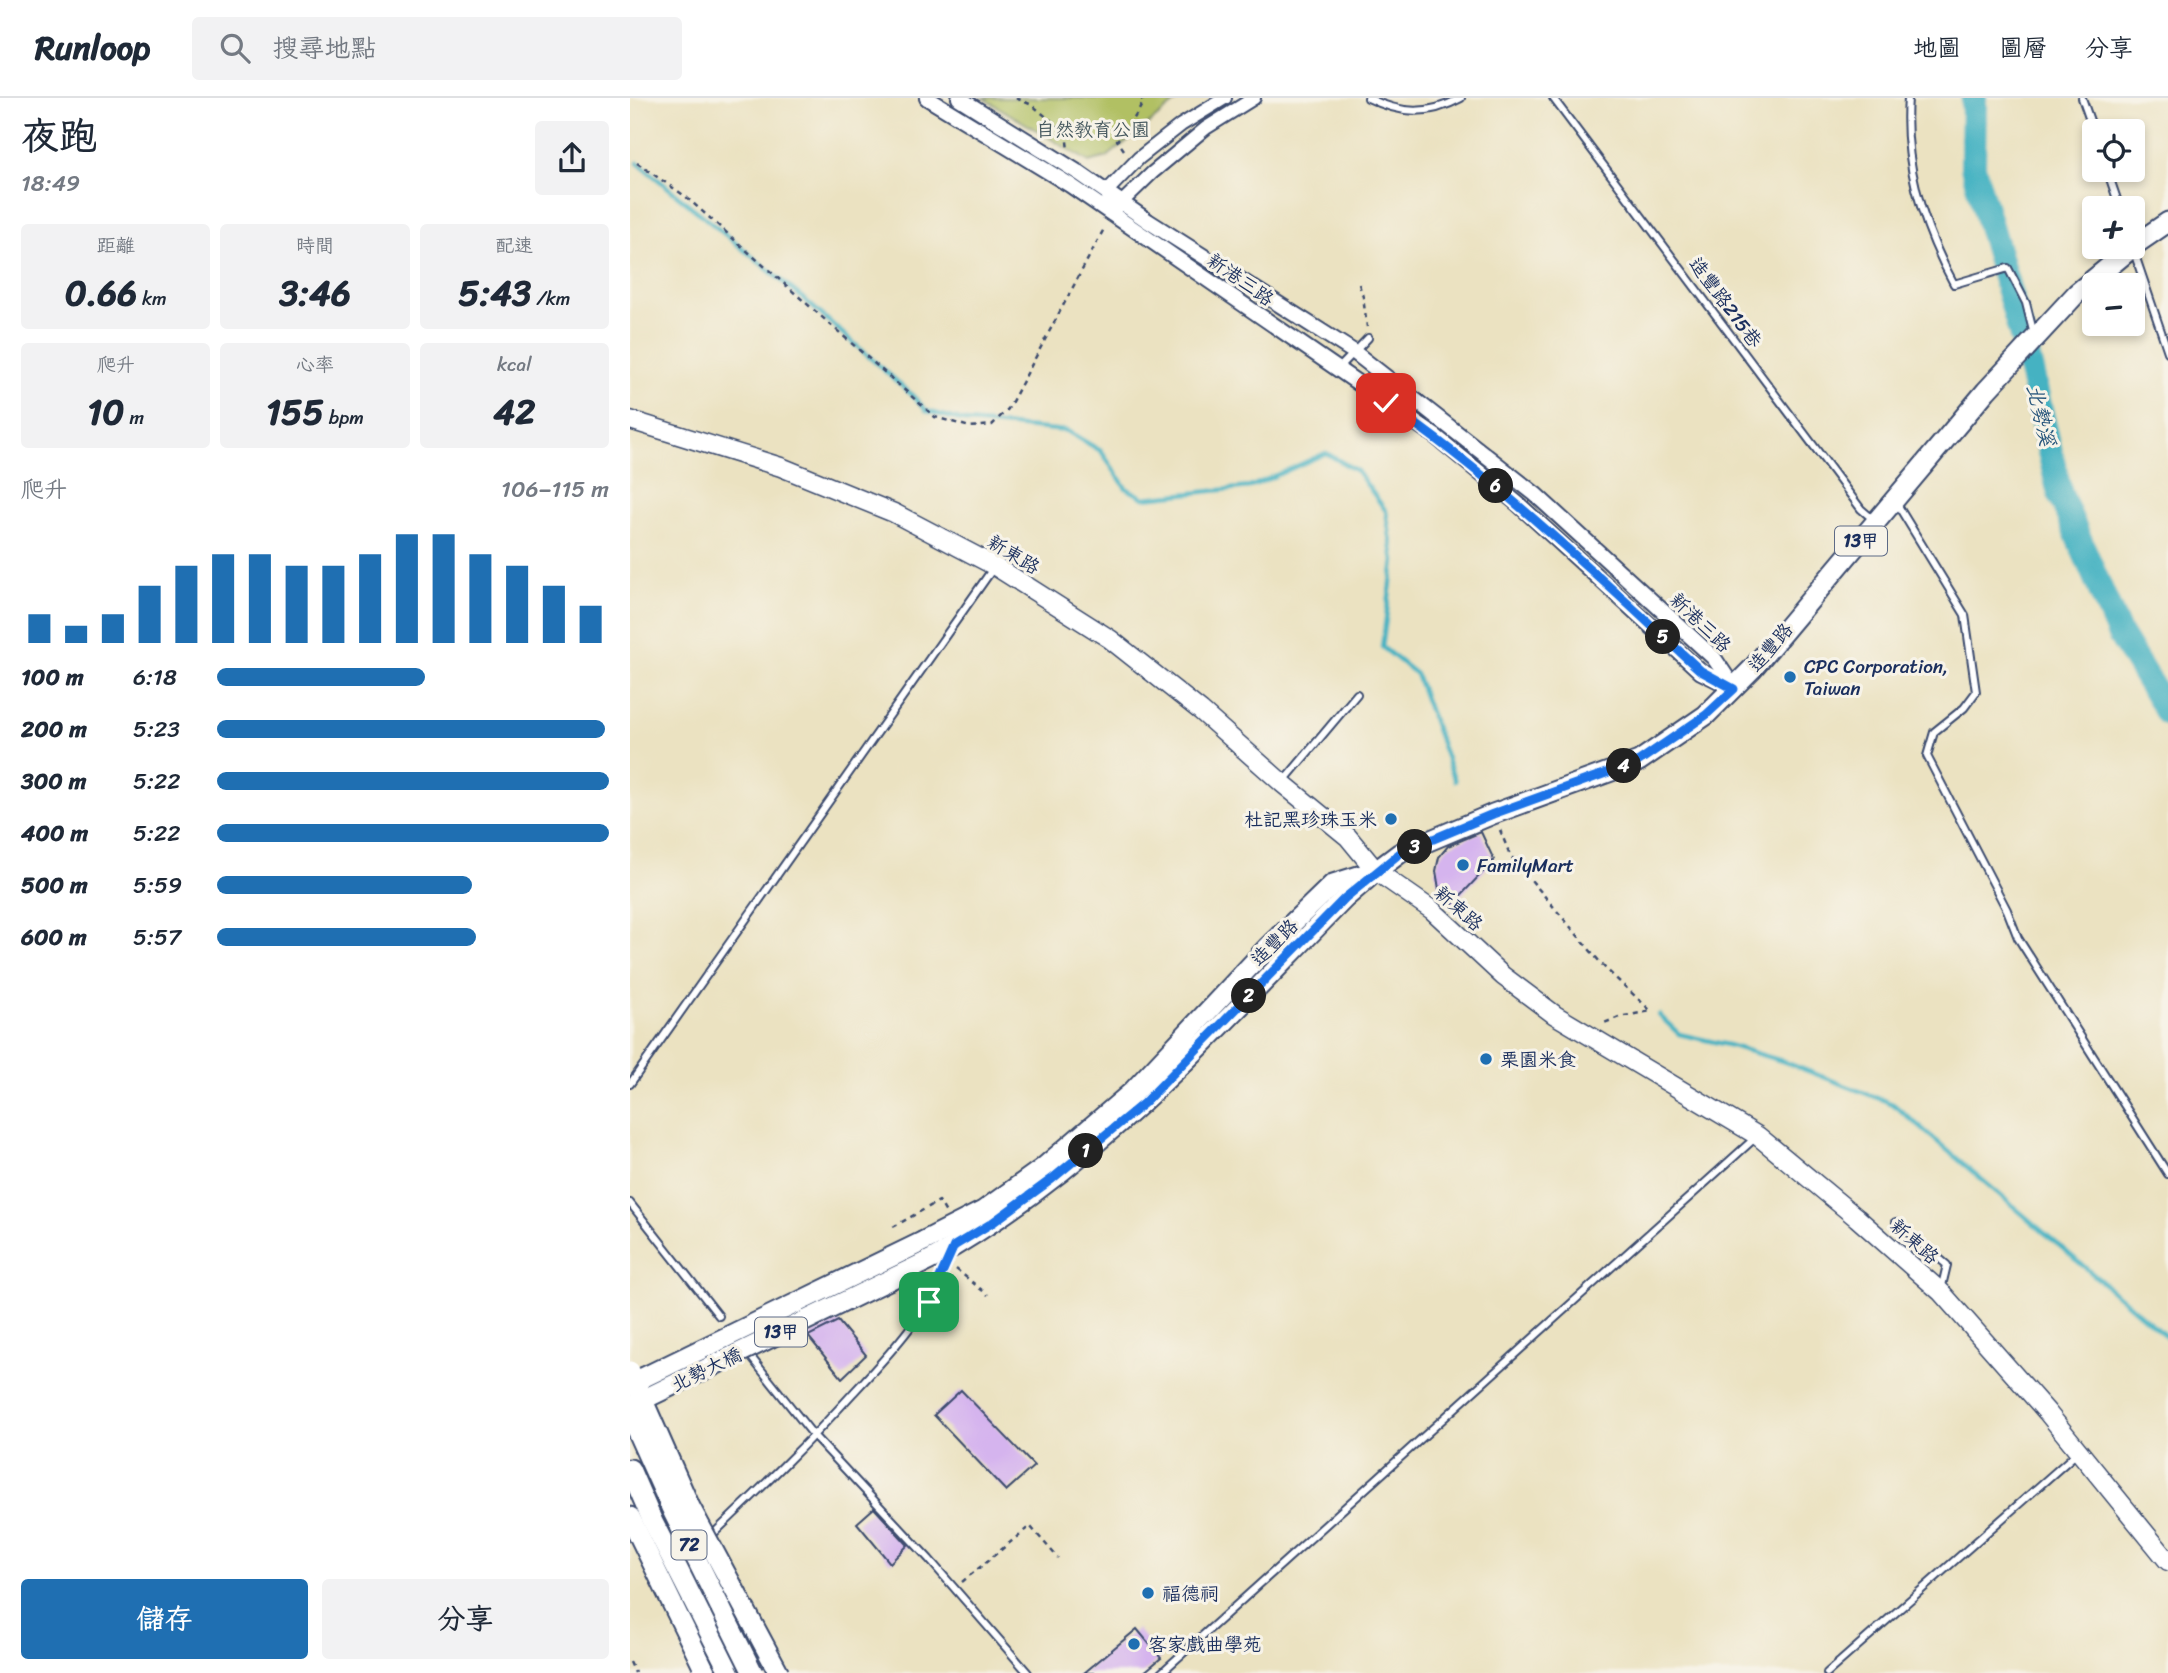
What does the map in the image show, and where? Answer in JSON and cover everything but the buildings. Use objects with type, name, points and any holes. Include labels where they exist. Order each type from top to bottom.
[{"type":"main road","name":"13甲","points":[[2145,238],[2168,222]]},
{"type":"main road","name":"13甲","points":[[2036,340],[2077,293],[2118,259]]},
{"type":"main road","name":"造豐路","points":[[943,1247],[983,1212],[1043,1168],[1132,1092],[1267,948],[1333,884],[1376,871],[1400,853],[1493,814],[1639,761],[1706,715],[1734,689],[1986,391],[2036,340]]},
{"type":"main road","name":"新東路","points":[[630,420],[781,467],[894,513],[995,566],[1110,639],[1201,711],[1348,837],[1376,871],[1432,910],[1503,976],[1555,1016],[1734,1119],[1758,1136],[1941,1292],[2047,1412],[2168,1561]]},
{"type":"main road","name":"北勢大橋","points":[[631,1379],[943,1247]]},
{"type":"main road","name":"北勢大橋","points":[[636,1403],[943,1247]]},
{"type":"main road","points":[[631,1379],[636,1403],[779,1673]]},
{"type":"main road","name":"72","points":[[630,1416],[674,1514],[752,1673]]},
{"type":"main road","name":"72","points":[[630,1469],[653,1522],[730,1673]]},
{"type":"main road","points":[[630,1517],[706,1673]]},
{"type":"street","name":"新港三路","points":[[927,98],[1070,185],[1435,436],[1518,504],[1701,671],[1734,689]]},
{"type":"street","name":"新港三路","points":[[959,98],[1354,352],[1423,404],[1535,494],[1714,658],[1734,689]]},
{"type":"street","points":[[1111,214],[1107,191],[1139,158],[1181,125],[1225,98]]},
{"type":"street","points":[[1111,214],[1152,173],[1206,128],[1254,98]]},
{"type":"street","points":[[630,1439],[742,1673]]},
{"type":"lane","points":[[1368,98],[1390,109],[1429,111],[1461,98]]},
{"type":"lane","name":"造豐路215巷","points":[[1553,98],[1861,509],[1876,523]]},
{"type":"lane","points":[[1908,98],[1909,158],[1937,251],[1954,284],[2008,268],[2026,303],[2036,340]]},
{"type":"lane","points":[[2082,98],[2089,119]]},
{"type":"lane","points":[[2137,259],[2168,352]]},
{"type":"lane","points":[[1338,369],[1368,338]]},
{"type":"lane","points":[[1894,499],[1965,615],[1976,692],[1964,708],[1934,732],[1927,756],[2007,910],[2018,938],[2168,1174]]},
{"type":"lane","points":[[630,1084],[995,566]]},
{"type":"lane","points":[[1282,783],[1357,694]]},
{"type":"lane","points":[[1161,1673],[1758,1136]]},
{"type":"lane","points":[[630,1203],[719,1315]]},
{"type":"lane","points":[[1896,1222],[1947,1265],[1941,1292]]},
{"type":"lane","points":[[706,1541],[814,1436],[906,1336],[929,1302],[943,1247]]},
{"type":"lane","points":[[751,1357],[814,1436],[1028,1673]]},
{"type":"lane","points":[[1828,1673],[2079,1451]]},
{"type":"lane","points":[[686,1560],[696,1550]]},
{"type":"path","points":[[1016,98],[1032,105],[1066,133],[1069,157]]},
{"type":"path","points":[[1124,150],[1117,140],[1126,132],[1143,103],[1142,98]]},
{"type":"path","points":[[637,163],[685,196],[935,417],[971,427],[992,425],[1008,409],[1111,214]]},
{"type":"path","points":[[1359,284],[1368,338]]},
{"type":"path","points":[[1493,814],[1510,855],[1605,968],[1650,1012],[1619,1017],[1581,1032]]},
{"type":"path","points":[[893,1227],[939,1201],[943,1247],[988,1295]]},
{"type":"path","points":[[954,1588],[1030,1526],[1058,1558]]},
{"type":"path","points":[[630,1662],[635,1673]]},
{"type":"green space","name":"自然教育公園","points":[[983,98],[1181,98],[1107,157],[1089,162]]},
{"type":"waterway","name":"北勢溪","points":[[1974,98],[1973,167],[2026,350],[2060,494],[2119,633],[2168,713]]},
{"type":"waterway","points":[[638,163],[805,300],[927,411],[967,422],[1067,431],[1101,451],[1126,488],[1144,498],[1250,487],[1326,453],[1357,471],[1386,511],[1394,561],[1382,647],[1416,674],[1455,781]]},
{"type":"waterway","points":[[1659,1015],[1679,1034],[1782,1061],[1893,1104],[2168,1338]]},
{"type":"place","name":"CPC Corporation, Taiwan","points":[[1790,677]]},
{"type":"place","name":"杜記黑珍珠玉米","points":[[1391,819]]},
{"type":"place","name":"FamilyMart","points":[[1463,865]]},
{"type":"place","name":"栗園米食","points":[[1486,1059]]},
{"type":"place","name":"福德祠","points":[[1148,1593]]},
{"type":"place","name":"客家戲曲學苑","points":[[1134,1644]]},
{"type":"route","points":[[929,1302],[954,1246],[992,1223],[1052,1179],[1144,1103],[1345,898],[1376,871],[1400,853],[1493,814],[1639,761],[1706,715],[1734,689],[1701,671],[1518,504],[1435,436],[1386,403]]}]
